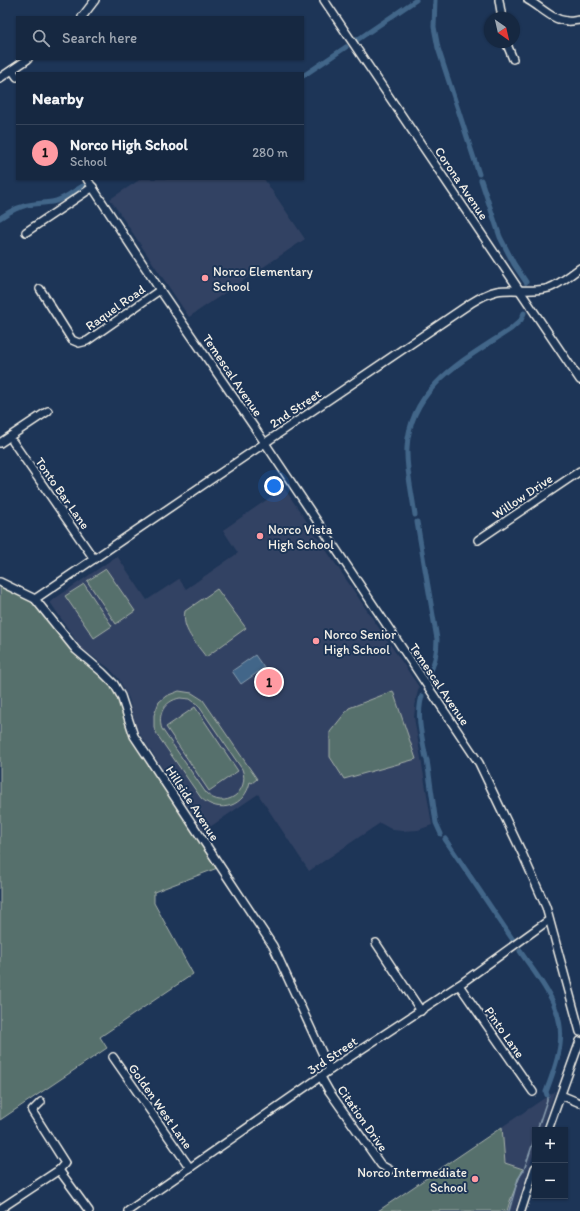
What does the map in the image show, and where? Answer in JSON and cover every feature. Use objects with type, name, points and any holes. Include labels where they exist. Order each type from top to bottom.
[{"type":"street","points":[[83,16],[95,0]]},
{"type":"street","name":"Corona Avenue","points":[[324,0],[580,380]]},
{"type":"street","points":[[499,0],[501,12]]},
{"type":"street","points":[[528,0],[558,19],[567,21],[580,20]]},
{"type":"street","points":[[508,48],[513,59]]},
{"type":"street","points":[[0,78],[27,60]]},
{"type":"street","points":[[12,70],[16,76]]},
{"type":"street","name":"Temescal Avenue","points":[[88,180],[160,290],[265,443],[479,763],[522,853],[546,908],[580,1032]]},
{"type":"street","points":[[26,232],[93,187]]},
{"type":"street","name":"2nd Street","points":[[35,599],[471,303],[498,291],[532,291],[549,288],[580,268]]},
{"type":"street","name":"Raquel Road","points":[[40,289],[72,340],[79,343],[87,341],[160,290]]},
{"type":"street","points":[[0,443],[48,411]]},
{"type":"street","name":"Tonto Bar Lane","points":[[13,442],[94,559]]},
{"type":"street","name":"Willow Drive","points":[[478,540],[580,471]]},
{"type":"street","name":"Hillside Avenue","points":[[0,582],[35,599],[76,650],[114,684],[121,696],[134,736],[273,946],[330,1070]]},
{"type":"street","name":"3rd Street","points":[[128,1211],[330,1070],[458,985],[549,920]]},
{"type":"street","points":[[376,943],[421,1010]]},
{"type":"street","name":"Pinto Lane","points":[[458,985],[533,1092]]},
{"type":"street","points":[[549,1127],[580,1041]]},
{"type":"street","name":"Golden West Lane","points":[[113,1057],[190,1168]]},
{"type":"street","name":"Citation Drive","points":[[321,1077],[329,1091],[381,1165],[390,1170]]},
{"type":"street","points":[[561,1095],[580,1104]]},
{"type":"street","points":[[0,1209],[59,1170],[65,1163],[32,1111],[41,1102]]},
{"type":"street","points":[[59,1170],[89,1211]]},
{"type":"street","points":[[521,1211],[532,1177]]},
{"type":"shaded area","name":"Norco Elementary School","points":[[139,180],[265,180],[305,239],[189,317],[110,199]]},
{"type":"shaded area","points":[[284,488],[419,687],[414,717],[432,825],[418,830],[402,831],[393,830],[380,823],[309,871],[258,794],[204,831],[139,733],[129,699],[119,679],[109,668],[81,648],[50,602],[117,556],[147,600],[179,579],[186,589],[238,553],[223,530]]},
{"type":"shaded area","points":[[255,655],[264,668],[241,684],[232,671]]},
{"type":"shaded area","name":"Norco Intermediate School","points":[[555,1091],[542,1127],[532,1127],[532,1158],[515,1211],[378,1211]]},
{"type":"green space","points":[[106,569],[135,611],[116,624],[87,581]]},
{"type":"green space","points":[[0,582],[35,599],[76,650],[114,684],[134,736],[220,867],[154,892],[154,903],[193,974],[100,1037],[107,1048],[0,1120]]},
{"type":"green space","points":[[84,584],[112,626],[94,638],[65,596]]},
{"type":"green space","points":[[217,589],[246,628],[206,657],[187,630],[184,618],[185,611]]},
{"type":"green space","points":[[179,691],[192,693],[203,700],[257,779],[252,783],[250,782],[243,797],[237,802],[224,807],[208,803],[201,798],[158,736],[154,728],[154,715],[159,702],[166,696]],"holes":[[[180,698],[190,699],[198,705],[242,769],[244,777],[243,785],[234,796],[228,799],[220,800],[213,798],[206,793],[162,729],[160,719],[166,705]]]},
{"type":"green space","points":[[393,691],[416,759],[344,779],[330,757],[330,732],[349,708]]},
{"type":"green space","points":[[195,707],[238,771],[209,791],[166,727]]},
{"type":"green space","name":"Norco Intermediate School","points":[[502,1127],[505,1163],[523,1169],[507,1211],[378,1211]]},
{"type":"waterway","points":[[357,40],[416,0]]},
{"type":"waterway","points":[[435,0],[434,27],[438,48],[479,174]]},
{"type":"waterway","points":[[304,75],[346,47]]},
{"type":"waterway","points":[[481,180],[500,237],[514,264],[526,282]]},
{"type":"waterway","points":[[0,218],[21,207],[60,200],[83,186]]},
{"type":"waterway","points":[[415,515],[408,473],[407,448],[410,426],[418,407],[429,391],[443,376],[459,363],[511,329],[521,320],[524,313]]},
{"type":"waterway","points":[[417,522],[437,639],[437,648],[433,666],[429,674]]},
{"type":"waterway","points":[[422,696],[420,704],[421,735],[426,758]]},
{"type":"waterway","points":[[427,760],[436,823],[441,834]]},
{"type":"waterway","points":[[445,839],[513,940]]},
{"type":"waterway","points":[[520,951],[543,984],[555,1006],[559,1018],[561,1031],[560,1045],[553,1074],[546,1092],[547,1095]]},
{"type":"waterway","points":[[538,1127],[547,1100],[547,1095]]},
{"type":"waterway","points":[[509,1211],[518,1179],[524,1170],[532,1146]]},
{"type":"place","name":"Norco Elementary School","points":[[205,278]]},
{"type":"place","name":"Norco Vista High School","points":[[260,536]]},
{"type":"place","name":"Norco Senior High School","points":[[316,641]]},
{"type":"place","name":"Norco High School","points":[[269,682]]},
{"type":"place","name":"Norco Intermediate School","points":[[475,1179]]}]
